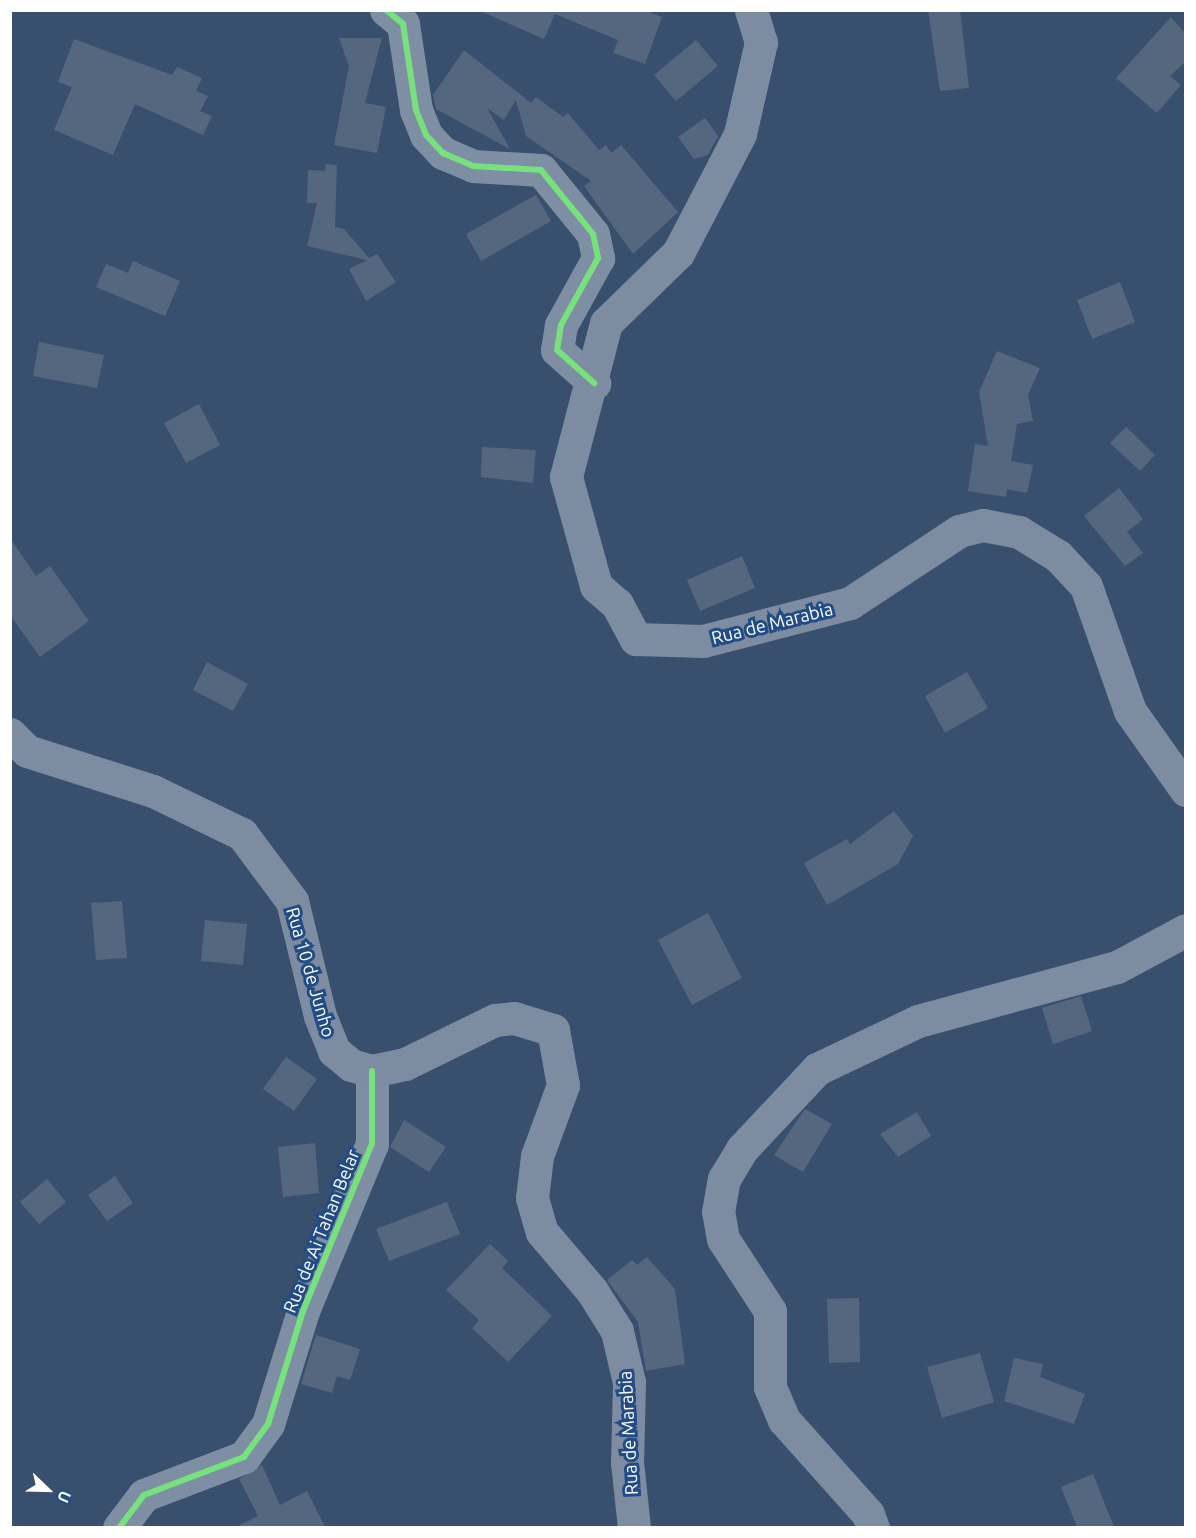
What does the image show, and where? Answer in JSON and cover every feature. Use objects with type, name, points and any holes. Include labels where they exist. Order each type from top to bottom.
[{"type":"main road","name":"Rua de Marabia","points":[[751,10],[761,42],[740,134],[678,253],[606,323],[594,383],[566,477],[596,586],[617,604],[636,639],[703,641],[850,603],[959,531],[983,525],[1019,532],[1058,556],[1086,586],[1130,711],[1185,790]]},
{"type":"main road","name":"Rua 10 de Junho","points":[[10,734],[27,751],[153,791],[242,834],[292,900],[320,1016],[334,1051],[351,1065],[372,1071]]},
{"type":"main road","points":[[873,1527],[868,1514],[784,1420],[770,1387],[770,1311],[723,1239],[718,1212],[724,1179],[742,1149],[817,1069],[918,1021],[1117,967],[1185,930]]},
{"type":"main road","name":"Rua de Marabia","points":[[372,1071],[405,1064],[495,1020],[514,1018],[553,1030],[563,1085],[537,1156],[532,1198],[542,1232],[592,1291],[617,1331],[629,1382],[627,1462],[634,1527]]},
{"type":"street","points":[[386,10],[403,24],[416,110],[437,147],[473,166],[541,170],[593,234],[598,258],[561,325],[557,350],[594,383]]},
{"type":"street","name":"Rua de Ai Tahan Belar","points":[[119,1527],[144,1495],[244,1457],[268,1424],[303,1311],[372,1144],[372,1071]]},
{"type":"building","points":[[478,10],[644,10],[662,17],[645,64],[613,53],[618,40],[555,14],[544,39]]},
{"type":"building","points":[[928,10],[960,10],[969,88],[940,91]]},
{"type":"building","points":[[1171,17],[1185,33],[1185,62],[1170,76],[1181,85],[1157,113],[1116,78]]},
{"type":"building","points":[[339,38],[382,38],[365,103],[386,107],[377,153],[334,145],[349,66]]},
{"type":"building","points":[[74,39],[172,75],[177,67],[202,78],[196,91],[208,96],[200,111],[212,116],[203,135],[135,104],[113,155],[54,130],[72,87],[58,82]]},
{"type":"building","points":[[696,40],[718,66],[676,101],[654,75]]},
{"type":"building","points":[[464,50],[531,103],[536,97],[563,117],[568,113],[599,150],[606,145],[611,153],[621,145],[678,212],[633,254],[584,186],[591,181],[526,136],[516,100],[504,120],[487,108],[510,149],[436,109],[433,95]]},
{"type":"building","points":[[705,118],[718,136],[708,155],[694,159],[678,137]]},
{"type":"building","points":[[326,164],[337,165],[335,227],[344,229],[369,258],[377,254],[396,282],[366,301],[349,269],[367,260],[307,246],[317,203],[307,203],[308,170],[325,171]]},
{"type":"building","points":[[536,195],[551,221],[481,261],[466,234]]},
{"type":"building","points":[[133,261],[180,281],[165,316],[96,287],[106,264],[128,273]]},
{"type":"building","points":[[1120,282],[1135,322],[1092,339],[1077,300]]},
{"type":"building","points":[[39,342],[104,355],[97,388],[33,376]]},
{"type":"building","points":[[997,351],[1040,368],[1028,395],[1033,421],[1017,424],[1011,461],[1033,465],[1027,493],[1007,489],[1006,497],[968,491],[975,444],[988,446],[979,392]]},
{"type":"building","points":[[199,404],[220,445],[186,463],[164,423]]},
{"type":"building","points":[[1126,427],[1155,455],[1140,471],[1110,443]]},
{"type":"building","points":[[482,447],[536,450],[533,483],[481,477]]},
{"type":"building","points":[[1119,488],[1143,519],[1127,532],[1143,553],[1125,566],[1084,516]]},
{"type":"building","points":[[10,538],[36,576],[50,566],[89,621],[40,657],[10,615]]},
{"type":"building","points":[[742,556],[755,588],[700,611],[687,580]]},
{"type":"building","points":[[207,662],[248,684],[233,711],[193,690]]},
{"type":"building","points":[[967,672],[988,708],[945,733],[925,696]]},
{"type":"building","points":[[894,811],[913,836],[898,864],[827,905],[804,863],[847,839],[850,844]]},
{"type":"building","points":[[122,901],[127,958],[96,960],[91,903]]},
{"type":"building","points":[[708,913],[742,978],[692,1005],[658,940]]},
{"type":"building","points":[[205,920],[247,924],[243,965],[201,961]]},
{"type":"building","points":[[1081,996],[1092,1031],[1053,1044],[1042,1008]]},
{"type":"building","points":[[286,1057],[317,1079],[294,1111],[263,1089]]},
{"type":"building","points":[[805,1109],[832,1124],[803,1172],[774,1155]]},
{"type":"building","points":[[917,1112],[931,1136],[898,1157],[880,1134]]},
{"type":"building","points":[[404,1120],[446,1147],[429,1172],[390,1147]]},
{"type":"building","points":[[315,1143],[319,1193],[283,1197],[278,1147]]},
{"type":"building","points":[[115,1176],[133,1203],[107,1221],[88,1195]]},
{"type":"building","points":[[47,1179],[66,1202],[39,1224],[20,1202]]},
{"type":"building","points":[[447,1202],[460,1234],[389,1261],[376,1229]]},
{"type":"building","points":[[490,1244],[508,1261],[502,1268],[552,1316],[508,1362],[472,1328],[479,1320],[446,1290]]},
{"type":"building","points":[[647,1257],[675,1289],[685,1364],[646,1371],[638,1322],[607,1280],[632,1260],[637,1265]]},
{"type":"building","points":[[859,1298],[860,1362],[829,1363],[827,1299]]},
{"type":"building","points":[[316,1335],[360,1349],[350,1380],[337,1376],[332,1393],[301,1384]]},
{"type":"building","points":[[980,1353],[994,1402],[942,1418],[927,1367]]},
{"type":"building","points":[[1014,1358],[1043,1364],[1040,1377],[1085,1394],[1074,1424],[1004,1401]]},
{"type":"building","points":[[262,1465],[280,1505],[307,1491],[325,1527],[236,1527],[258,1516],[239,1479]]},
{"type":"building","points":[[1093,1474],[1114,1527],[1077,1527],[1061,1487]]},
{"type":"cycle path","points":[[386,10],[403,24],[416,110],[426,135],[443,153],[473,166],[541,170],[593,234],[598,258],[561,325],[557,350],[594,383]]},
{"type":"cycle path","points":[[119,1528],[144,1495],[244,1457],[268,1424],[303,1311],[372,1144],[372,1071]]}]
